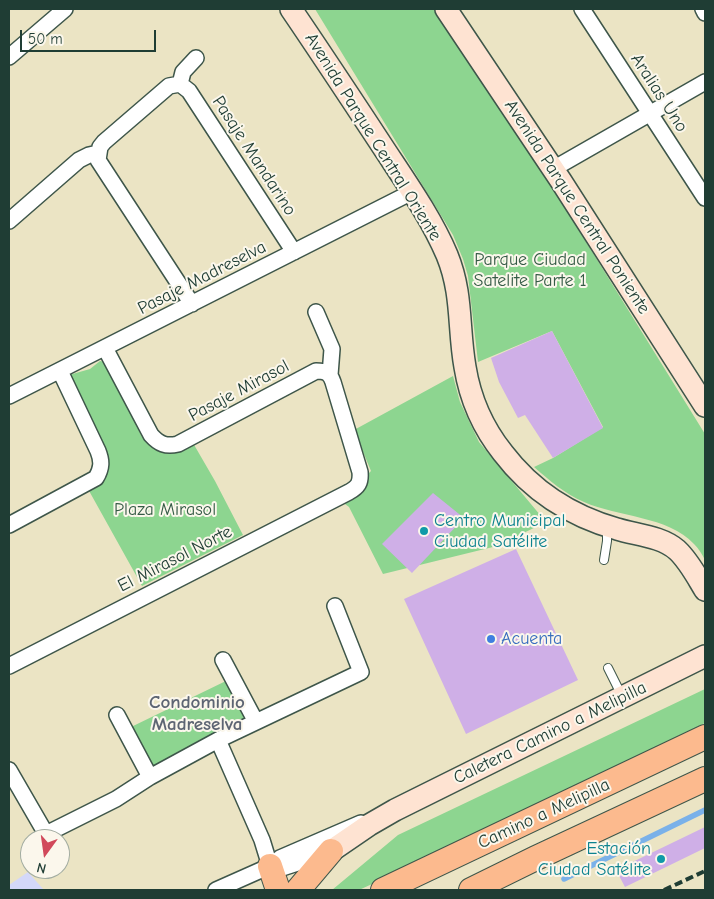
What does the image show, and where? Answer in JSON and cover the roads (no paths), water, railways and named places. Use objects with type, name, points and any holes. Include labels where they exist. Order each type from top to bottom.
[{"type":"main road","name":"Camino a Melipilla","points":[[383,890],[705,737]]},
{"type":"main road","name":"Camino a Melipilla","points":[[471,890],[705,780]]},
{"type":"main road","points":[[298,890],[331,852]]},
{"type":"main road","points":[[270,866],[278,890]]},
{"type":"street","points":[[9,57],[65,9]]},
{"type":"street","name":"Avenida Parque Central Oriente","points":[[291,9],[412,192],[438,238],[453,272],[458,294],[468,383],[474,403],[492,438],[516,468],[550,500],[582,518],[658,540],[676,549],[684,557],[705,590]]},
{"type":"street","name":"Avenida Parque Central Poniente","points":[[446,9],[553,169],[705,406]]},
{"type":"street","name":"Aralias Uno","points":[[582,9],[705,198]]},
{"type":"street","points":[[703,9],[705,13]]},
{"type":"street","points":[[192,304],[101,166],[98,160],[98,153],[104,142],[169,86],[180,84],[183,72],[196,58]]},
{"type":"street","points":[[553,169],[705,82]]},
{"type":"street","name":"Pasaje Mandarino","points":[[180,84],[189,91],[294,252]]},
{"type":"street","points":[[9,221],[79,160],[98,153]]},
{"type":"street","name":"Pasaje Madreselva","points":[[9,396],[412,192]]},
{"type":"street","points":[[316,312],[332,349],[330,375]]},
{"type":"street","name":"Pasaje Mirasol","points":[[105,348],[151,435],[163,445],[178,444],[316,372],[323,371],[330,375]]},
{"type":"street","points":[[9,524],[96,478],[100,471],[98,451],[60,371]]},
{"type":"street","name":"El Mirasol Norte","points":[[9,666],[349,492],[358,485],[360,472],[330,375]]},
{"type":"street","points":[[9,770],[46,834],[116,798],[218,740],[360,672],[335,606]]},
{"type":"street","name":"Caletera Camino a Melipilla","points":[[331,852],[369,825],[395,810],[705,656]]},
{"type":"street","points":[[223,660],[256,722]]},
{"type":"street","points":[[118,715],[150,777]]},
{"type":"street","points":[[218,740],[262,840],[270,866],[279,868],[331,852]]},
{"type":"street","name":"Caletera Camino a Melipilla","points":[[216,890],[270,866],[280,858],[395,810]]},
{"type":"lane","points":[[604,560],[607,526]]},
{"type":"lane","points":[[608,668],[622,696]]},
{"type":"waterway","points":[[564,879],[705,810]]},
{"type":"railway","points":[[664,890],[705,871]]},
{"type":"place","name":"Centro Municipal Ciudad Satélite","points":[[424,531]]},
{"type":"place","name":"Acuenta","points":[[491,639]]},
{"type":"place","name":"Estación Ciudad Satélite","points":[[661,859]]},
{"type":"district","name":"Condominio Madreselva","points":[[197,714]]},
{"type":"park label","name":"Parque Ciudad Satelite Parte 1","points":[[530,270]]},
{"type":"park label","name":"Plaza Mirasol","points":[[165,510]]}]
